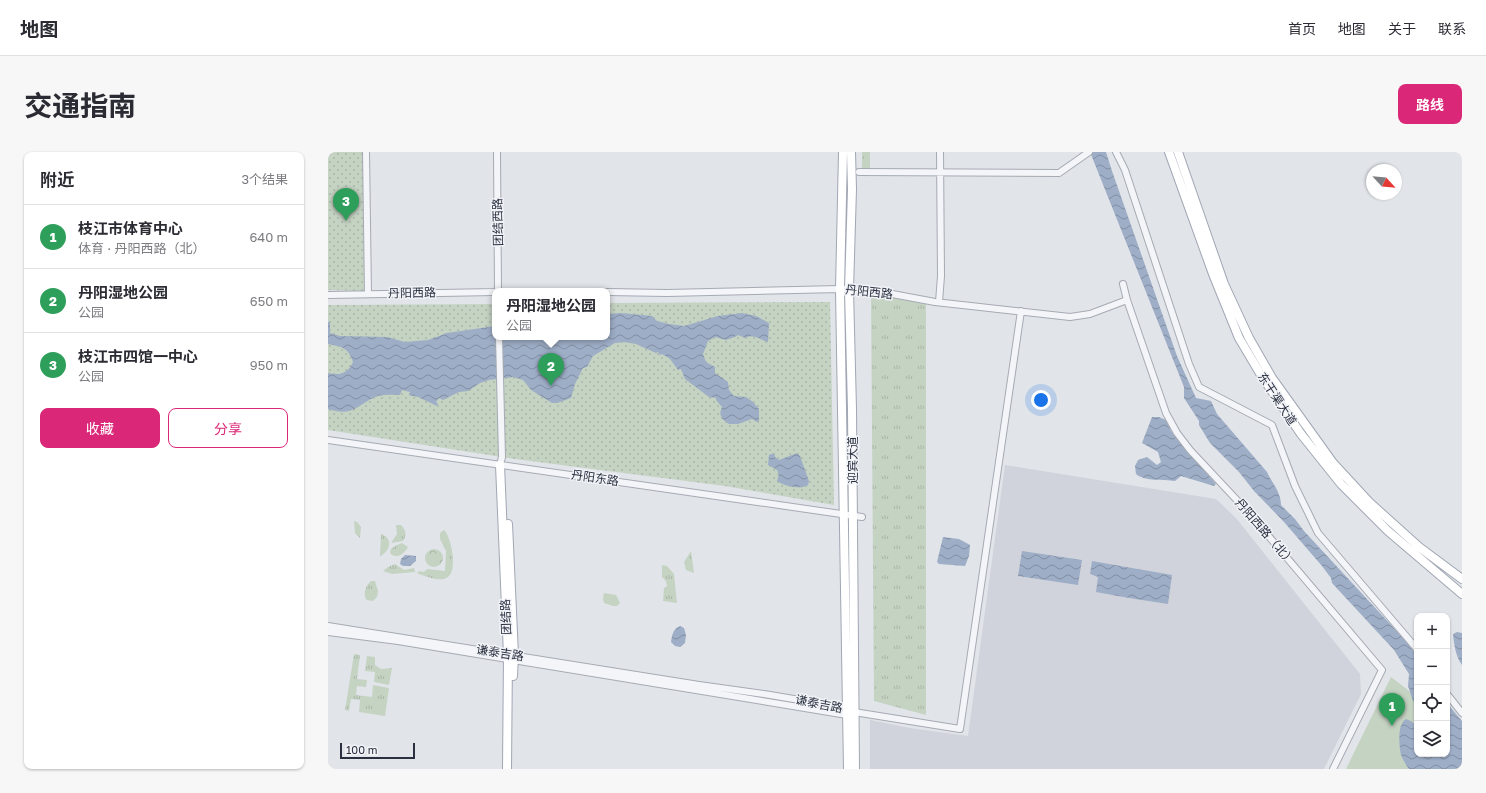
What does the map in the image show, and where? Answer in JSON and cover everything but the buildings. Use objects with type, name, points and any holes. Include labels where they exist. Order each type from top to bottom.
[{"type":"main road","name":"迎宾大道","points":[[842,152],[840,289],[848,515],[848,769]]},
{"type":"main road","name":"迎宾大道","points":[[848,515],[852,409],[849,290],[852,189],[851,152]]},
{"type":"main road","name":"东干渠大道","points":[[1169,152],[1213,274],[1239,338],[1261,375],[1301,434],[1341,484],[1388,531],[1462,594]]},
{"type":"main road","name":"东干渠大道","points":[[1178,152],[1224,284],[1249,338],[1272,378],[1334,463],[1368,502],[1419,547],[1462,579]]},
{"type":"main road","name":"团结路","points":[[503,463],[511,658],[511,769]]},
{"type":"main road","name":"团结路","points":[[507,769],[511,658]]},
{"type":"main road","name":"迎宾大道","points":[[849,712],[854,769]]},
{"type":"street","points":[[366,152],[368,294]]},
{"type":"street","name":"团结西路","points":[[497,152],[498,288]]},
{"type":"street","points":[[939,302],[941,276],[940,152]]},
{"type":"street","points":[[859,172],[1059,172],[1089,152]]},
{"type":"street","points":[[1116,152],[1125,170],[1189,364],[1199,387],[1272,425],[1295,486],[1318,533],[1414,645]]},
{"type":"street","name":"丹阳西路（北）","points":[[1123,284],[1126,300],[1166,413],[1178,434],[1190,450],[1249,513],[1382,670],[1333,769]]},
{"type":"street","name":"丹阳西路","points":[[610,292],[667,293],[840,289],[871,290],[939,302],[1070,317],[1090,314],[1126,300]]},
{"type":"street","name":"丹阳西路","points":[[328,295],[492,292]]},
{"type":"street","name":"谦泰吉路","points":[[328,626],[511,658],[960,729],[1021,311]]},
{"type":"street","points":[[499,340],[503,463]]},
{"type":"street","name":"丹阳东路","points":[[328,440],[503,463],[862,517]]},
{"type":"street","name":"谦泰吉路","points":[[328,632],[511,658]]},
{"type":"street","points":[[1450,698],[1462,713]]},
{"type":"shaded area","points":[[1005,465],[1216,499],[1236,518],[1360,674],[1361,694],[1324,769],[870,769],[870,720],[910,728],[968,736]]},
{"type":"green space","points":[[328,152],[363,152],[365,291],[328,290]]},
{"type":"green space","points":[[862,152],[870,152],[870,169],[862,169]]},
{"type":"green space","points":[[871,293],[926,303],[926,715],[874,701]]},
{"type":"green space","points":[[830,302],[834,505],[725,486],[515,459],[328,430],[328,305],[492,304],[492,340],[610,340],[610,303]]},
{"type":"green space","points":[[354,521],[361,527],[360,538],[355,533]]},
{"type":"green space","points":[[396,525],[401,525],[403,527],[405,537],[403,541],[391,543],[397,534]]},
{"type":"green space","points":[[444,530],[447,533],[451,546],[453,568],[451,573],[445,579],[441,579],[417,573],[419,571],[424,572],[427,569],[445,571],[446,551],[440,539],[440,533]]},
{"type":"green space","points":[[381,534],[388,539],[389,545],[386,551],[380,556]]},
{"type":"green space","points":[[402,543],[408,547],[402,554],[395,556],[390,553],[391,549]]},
{"type":"green space","points":[[434,549],[440,552],[443,558],[440,564],[434,567],[428,564],[425,558],[428,552]]},
{"type":"green space","points":[[691,551],[694,573],[686,570],[684,562]]},
{"type":"green space","points":[[395,564],[404,570],[414,568],[415,572],[392,574],[383,571]]},
{"type":"green space","points":[[662,565],[667,566],[674,574],[677,603],[663,601],[664,588],[667,586],[666,581],[662,577]]},
{"type":"green space","points":[[371,581],[375,581],[378,591],[377,597],[373,601],[367,600],[365,595],[366,587]]},
{"type":"green space","points":[[604,593],[616,595],[620,603],[617,606],[613,606],[604,603]]},
{"type":"green space","points":[[354,654],[360,655],[357,679],[367,680],[366,687],[357,686],[356,695],[372,697],[373,685],[389,688],[385,716],[359,712],[360,700],[351,699],[349,711],[345,710]]},
{"type":"green space","points":[[367,656],[375,657],[375,665],[381,669],[392,668],[389,685],[374,682],[375,672],[365,671]]},
{"type":"green space","points":[[1391,677],[1414,695],[1414,757],[1450,757],[1462,769],[1346,769]]},
{"type":"water","points":[[1090,152],[1106,152],[1177,356],[1196,398],[1211,401],[1217,414],[1267,472],[1278,492],[1281,505],[1414,651],[1414,703],[1408,686],[1409,674],[1394,650],[1332,583],[1331,578],[1322,566],[1284,522],[1254,491],[1239,472],[1210,443],[1199,425],[1199,421],[1184,398],[1184,387]]},
{"type":"water","points":[[621,313],[652,316],[657,321],[684,326],[718,316],[742,313],[756,316],[769,323],[768,342],[751,336],[745,338],[738,335],[726,340],[715,337],[708,341],[703,354],[706,362],[715,367],[715,373],[728,382],[729,390],[734,396],[746,397],[759,409],[759,421],[757,422],[752,419],[738,424],[729,424],[721,417],[720,413],[722,407],[716,398],[709,397],[685,379],[681,369],[678,370],[670,359],[662,354],[660,355],[658,352],[656,353],[636,344],[624,342],[615,343],[593,356],[587,367],[583,368],[575,384],[571,398],[557,403],[552,403],[531,390],[523,380],[513,377],[489,380],[480,383],[468,391],[459,392],[443,400],[439,398],[436,402],[438,404],[437,406],[418,397],[409,395],[410,392],[402,390],[400,395],[378,396],[348,411],[343,412],[328,409],[328,373],[343,373],[349,369],[353,362],[349,353],[344,348],[328,344],[328,322],[330,322],[330,333],[340,336],[387,337],[405,342],[428,340],[447,333],[492,326],[492,340],[610,340],[610,314]]},
{"type":"water","points":[[1152,417],[1159,417],[1166,420],[1171,431],[1216,484],[1214,486],[1181,476],[1175,481],[1150,479],[1140,477],[1136,474],[1135,466],[1138,460],[1147,457],[1157,465],[1161,462],[1158,452],[1142,443]]},
{"type":"water","points":[[774,453],[775,457],[779,460],[797,453],[800,456],[809,481],[808,485],[792,487],[777,481],[779,474],[777,470],[768,465],[769,455]]},
{"type":"water","points":[[943,537],[959,539],[970,545],[969,556],[965,566],[939,564],[937,562]]},
{"type":"water","points":[[1022,551],[1082,560],[1078,585],[1018,576]]},
{"type":"water","points":[[405,555],[416,556],[416,561],[410,566],[403,566],[400,564],[401,559]]},
{"type":"water","points":[[1092,561],[1172,575],[1168,604],[1096,592],[1098,577],[1090,574]]},
{"type":"water","points":[[680,626],[684,628],[686,635],[685,643],[680,647],[675,646],[671,642],[674,631]]},
{"type":"water","points":[[1457,632],[1462,633],[1462,665],[1457,655],[1454,642],[1453,634]]},
{"type":"water","points":[[1450,707],[1462,721],[1462,769],[1409,769],[1401,755],[1399,736],[1403,722],[1406,719],[1414,724],[1414,757],[1450,757]]},
{"type":"place","name":"枝江市四馆一中心","points":[[346,221]]},
{"type":"place","name":"丹阳湿地公园","points":[[551,386]]},
{"type":"place","name":"枝江市体育中心","points":[[1392,726]]}]
